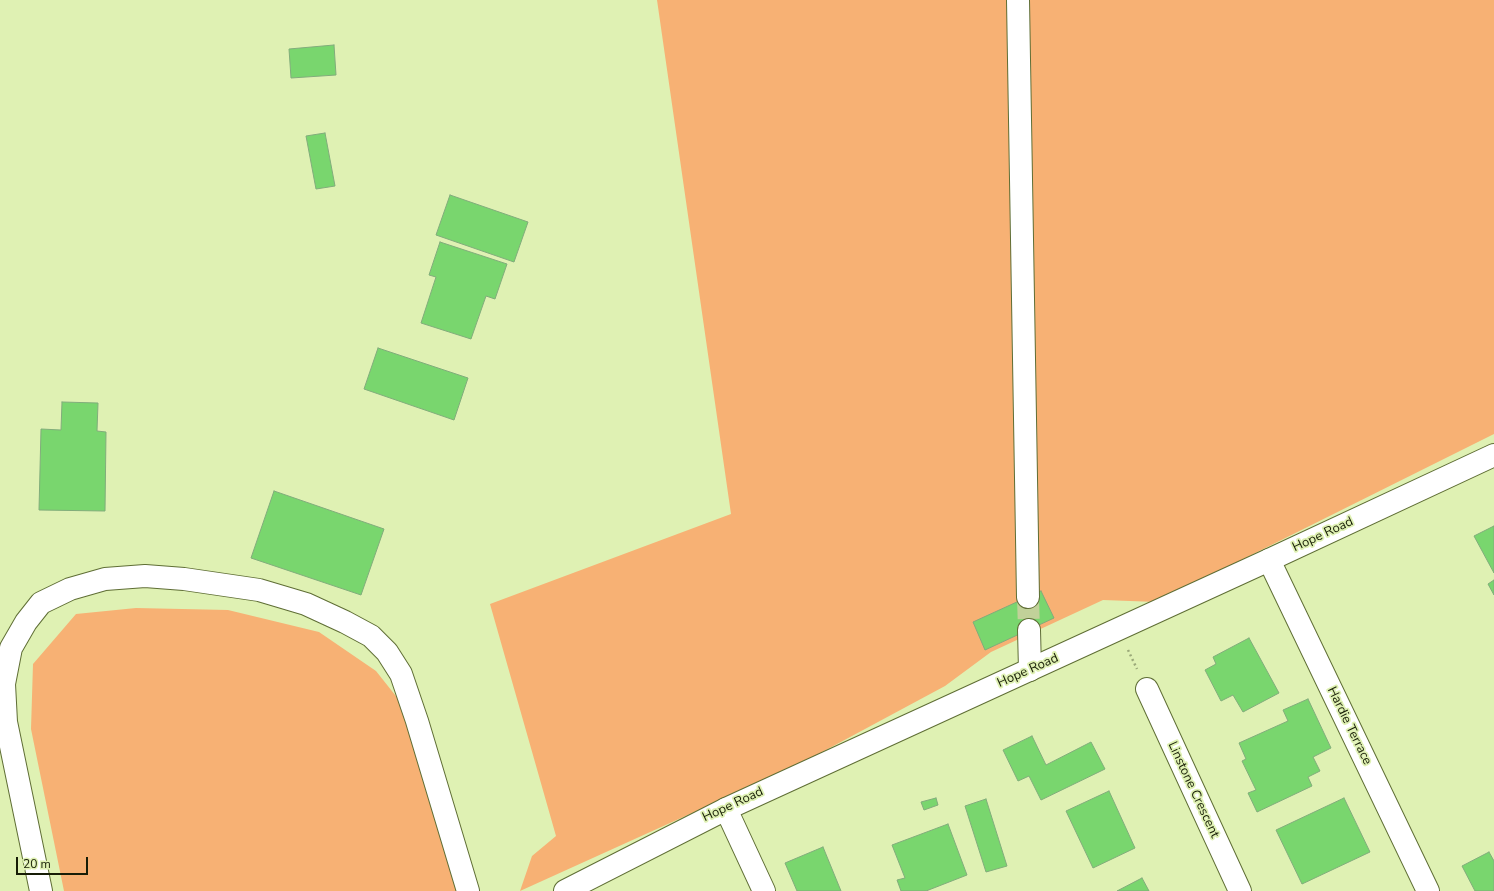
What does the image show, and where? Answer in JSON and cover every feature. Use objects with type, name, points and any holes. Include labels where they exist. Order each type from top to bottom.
[{"type":"street","points":[[1018,0],[1028,597]]},
{"type":"street","name":"Hope Road","points":[[565,891],[726,809],[1118,630],[1494,455]]},
{"type":"street","name":"Hardie Terrace","points":[[1269,560],[1428,891]]},
{"type":"street","points":[[41,891],[6,722],[4,684],[11,648],[26,622],[41,603],[70,589],[105,579],[145,576],[184,579],[259,590],[306,604],[371,636],[387,652],[401,674],[417,721],[468,891]]},
{"type":"street","points":[[1029,630],[1030,670]]},
{"type":"street","name":"Linstone Crescent","points":[[1147,689],[1240,891]]},
{"type":"street","points":[[726,809],[764,891]]},
{"type":"path","points":[[1118,630],[1147,689]]},
{"type":"shaded area","points":[[657,0],[1494,0],[1494,434],[1157,602],[1103,600],[991,652],[945,686],[798,765],[520,891],[532,856],[556,836],[490,604],[731,514]]},
{"type":"shaded area","points":[[136,608],[228,610],[319,632],[376,671],[403,705],[468,891],[64,891],[31,729],[33,664],[76,614]]},
{"type":"building","points":[[334,45],[336,75],[291,78],[289,49]]},
{"type":"building","points":[[325,133],[335,186],[316,189],[306,136]]},
{"type":"building","points":[[450,195],[528,222],[514,262],[436,235]]},
{"type":"building","points":[[440,242],[507,264],[495,299],[486,296],[471,339],[421,323],[436,277],[429,275]]},
{"type":"building","points":[[378,348],[468,378],[454,420],[364,389]]},
{"type":"building","points":[[62,402],[98,403],[97,431],[106,432],[105,511],[39,510],[41,429],[61,430]]},
{"type":"building","points":[[274,491],[384,529],[361,595],[251,558]]},
{"type":"building","points":[[1494,526],[1494,573],[1474,536]]},
{"type":"building","points":[[1494,580],[1494,595],[1488,584]]},
{"type":"building","points":[[1041,591],[1054,618],[985,650],[973,622]]},
{"type":"building","points":[[1249,638],[1279,693],[1243,712],[1233,695],[1221,701],[1205,670],[1216,664],[1213,657]]},
{"type":"building","points":[[1308,699],[1331,748],[1313,757],[1320,771],[1308,777],[1312,786],[1257,812],[1248,793],[1256,790],[1242,761],[1246,759],[1239,743],[1288,721],[1283,710]]},
{"type":"building","points":[[1032,736],[1046,765],[1091,742],[1105,769],[1041,800],[1029,776],[1018,781],[1003,750]]},
{"type":"building","points":[[1109,791],[1135,848],[1093,868],[1066,811]]},
{"type":"building","points":[[936,798],[938,805],[924,810],[921,802]]},
{"type":"building","points":[[1344,798],[1370,852],[1302,884],[1276,830]]},
{"type":"building","points":[[986,799],[1007,866],[986,872],[965,806]]},
{"type":"building","points":[[948,824],[967,875],[926,891],[901,891],[897,880],[905,878],[892,845]]},
{"type":"building","points":[[823,847],[841,891],[797,891],[785,863]]},
{"type":"building","points":[[1489,852],[1494,861],[1494,891],[1475,891],[1462,866]]},
{"type":"building","points":[[1142,878],[1149,891],[1117,891]]},
{"type":"tunnel","points":[[1028,597],[1029,630]]}]
